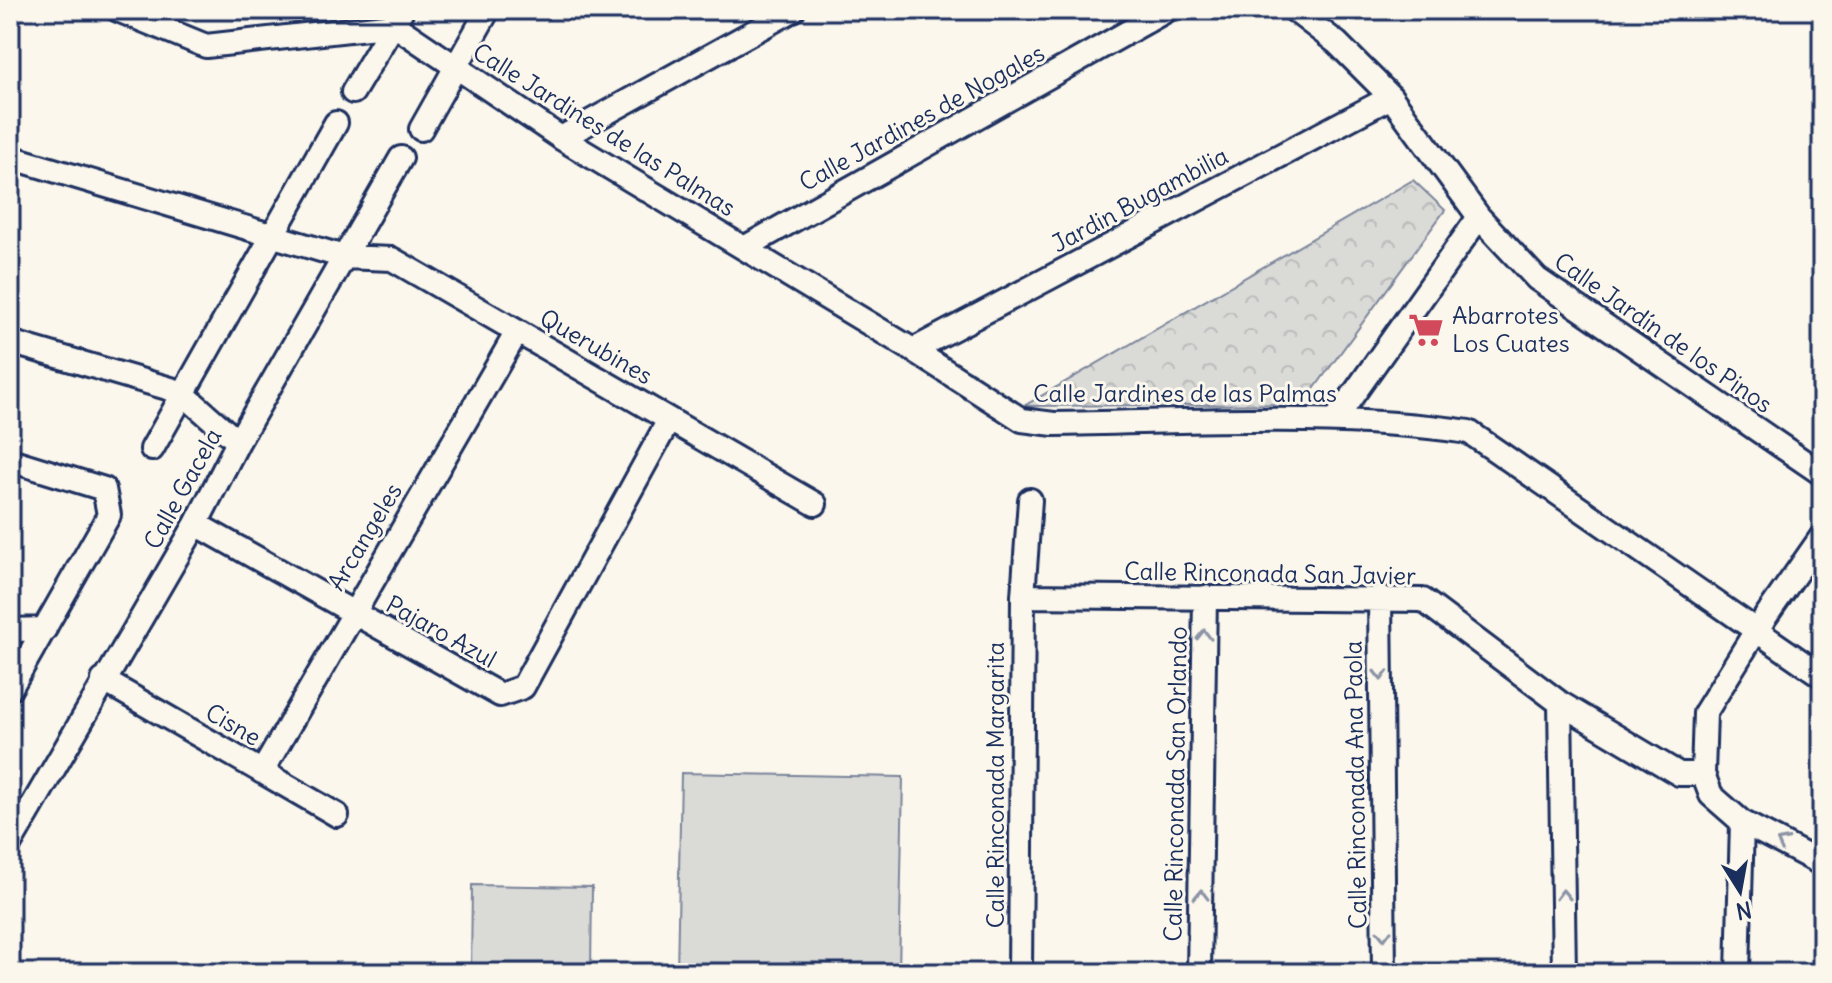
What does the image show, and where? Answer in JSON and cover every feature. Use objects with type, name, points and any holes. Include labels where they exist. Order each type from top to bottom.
[{"type":"street","points":[[118,10],[206,46],[398,17]]},
{"type":"street","points":[[421,129],[488,10]]},
{"type":"street","points":[[561,138],[793,10]]},
{"type":"street","name":"Calle Jardines de Nogales","points":[[744,248],[1167,10]]},
{"type":"street","name":"Calle Jardín de los Pinos","points":[[1294,10],[1337,43],[1391,97],[1479,217],[1537,279],[1822,474]]},
{"type":"street","points":[[353,92],[398,17]]},
{"type":"street","name":"Calle Jardines de las Palmas","points":[[398,17],[457,68],[561,138],[913,350],[1022,420],[1054,424],[1336,419],[1404,422],[1469,432],[1822,676]]},
{"type":"street","name":"Jardin Bugambilia","points":[[913,350],[1391,97]]},
{"type":"street","points":[[152,449],[181,392],[336,123]]},
{"type":"street","name":"Querubines","points":[[10,157],[344,257],[392,259],[815,504]]},
{"type":"street","name":"Calle Gacela","points":[[10,844],[196,524],[238,442],[401,158]]},
{"type":"street","points":[[1336,419],[1479,217]]},
{"type":"street","name":"Arcangeles","points":[[262,772],[517,332]]},
{"type":"street","points":[[10,342],[181,392],[238,442]]},
{"type":"street","name":"Pajaro Azul","points":[[196,524],[500,695],[523,687],[669,420]]},
{"type":"street","points":[[10,460],[104,489],[109,515],[10,689]]},
{"type":"street","name":"Calle Rinconada Margarita","points":[[1020,973],[1023,596],[1030,500]]},
{"type":"street","points":[[1707,784],[1705,713],[1757,629],[1822,536]]},
{"type":"street","name":"Calle Rinconada San Javier","points":[[1023,596],[1380,597],[1423,600],[1560,703],[1679,774],[1707,784],[1742,822],[1822,864]]},
{"type":"street","name":"Calle Rinconada San Orlando","points":[[1199,973],[1205,597]]},
{"type":"street","name":"Calle Rinconada Ana Paola","points":[[1380,597],[1384,973]]},
{"type":"street","points":[[10,630],[45,629]]},
{"type":"street","name":"Cisne","points":[[103,680],[337,815]]},
{"type":"street","points":[[1560,703],[1564,973]]},
{"type":"street","points":[[1738,973],[1742,822]]},
{"type":"green space","points":[[1413,180],[1445,210],[1303,404],[1024,406]]},
{"type":"green space","points":[[681,773],[903,777],[899,973],[677,973]]},
{"type":"green space","points":[[472,885],[592,887],[591,973],[471,973]]},
{"type":"place","name":"Abarrotes Los Cuates","points":[[1426,330]]}]
